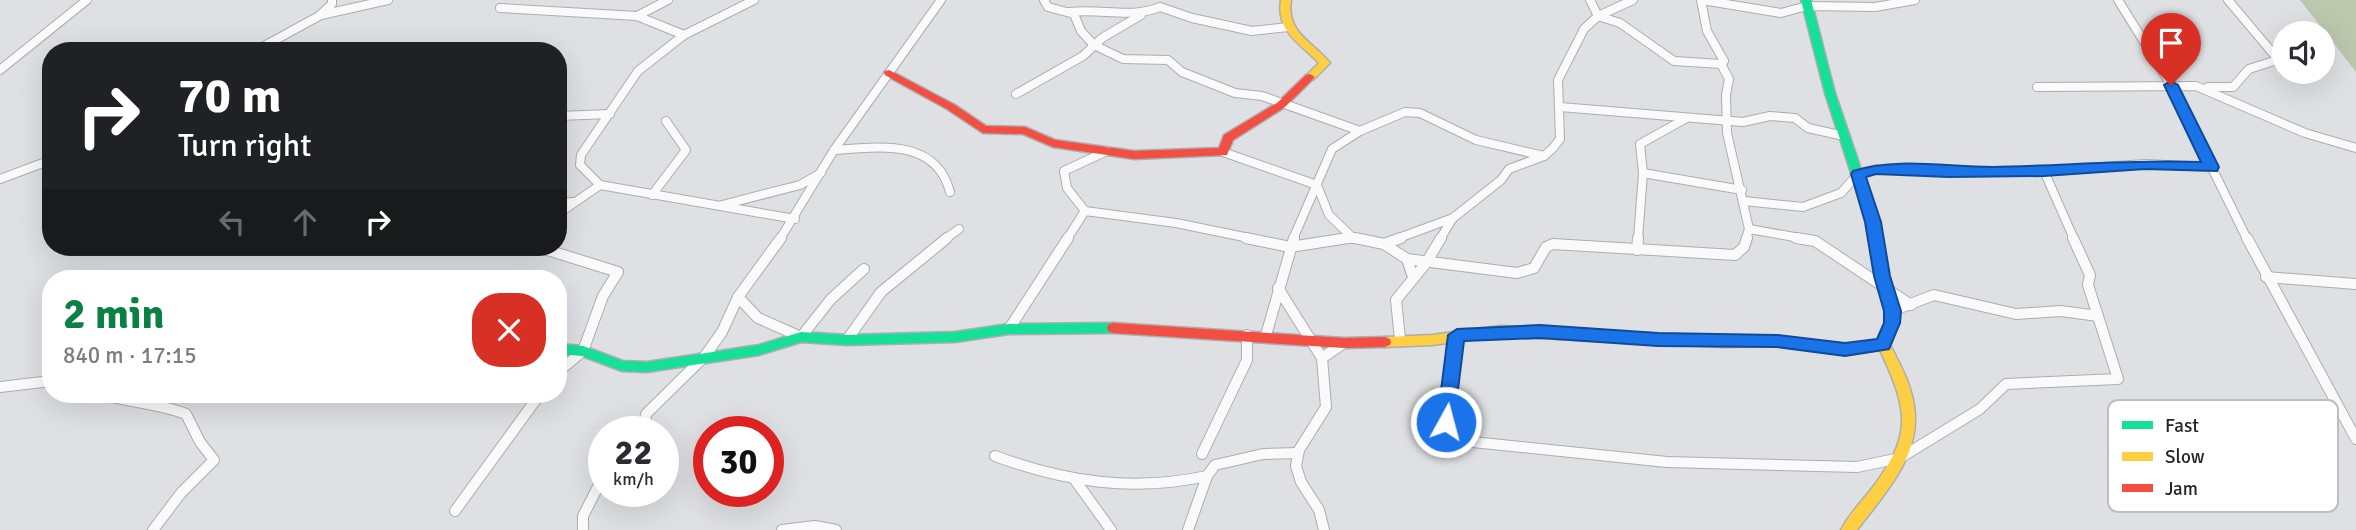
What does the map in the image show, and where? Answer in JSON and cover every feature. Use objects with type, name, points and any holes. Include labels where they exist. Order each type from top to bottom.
[{"type":"street","points":[[0,70],[87,0]]},
{"type":"street","points":[[271,42],[319,16],[332,4],[332,0]]},
{"type":"street","points":[[319,16],[388,0]]},
{"type":"street","points":[[636,16],[668,0]]},
{"type":"street","points":[[754,0],[684,35],[638,71],[581,155],[580,164],[600,185],[762,216],[795,219]]},
{"type":"street","points":[[646,416],[705,356],[722,332],[738,297],[795,219],[835,150],[941,0]]},
{"type":"street","points":[[1044,0],[1048,7],[1069,12],[1077,17],[1081,31],[1094,45],[1123,59],[1168,60],[1182,72],[1228,90],[1262,96],[1360,131]]},
{"type":"street","points":[[1223,152],[1228,138],[1282,105],[1325,62],[1287,27],[1282,7],[1286,0]]},
{"type":"street","points":[[1590,0],[1598,16],[1620,23],[1674,61],[1721,64]]},
{"type":"street","points":[[1384,244],[1453,218],[1501,180],[1509,169],[1544,156],[1560,139],[1558,80],[1584,29],[1598,16],[1633,0]]},
{"type":"street","points":[[1721,64],[1724,61],[1705,23],[1702,0],[1712,4],[1781,13],[1806,3],[1875,8],[1915,0]]},
{"type":"street","points":[[2118,0],[2171,85],[2266,277],[2334,400]]},
{"type":"street","points":[[2037,87],[2238,86],[2244,83],[2249,69],[2274,61],[2276,57],[2228,0]]},
{"type":"street","points":[[1806,3],[1844,136],[1873,222],[1882,276],[1892,311],[1892,323],[1884,345],[1904,389],[1912,427],[1900,458],[1848,530]]},
{"type":"street","points":[[1016,94],[1083,56],[1094,45],[1141,15],[1160,7],[1192,18],[1252,31],[1287,27]]},
{"type":"street","points":[[500,8],[636,16],[673,33],[684,35]]},
{"type":"street","points":[[1069,12],[1096,9],[1141,15]]},
{"type":"street","points":[[1107,151],[1064,171],[1062,178],[1070,194],[1085,211],[1175,223],[1290,247],[1352,237],[1384,244],[1407,259],[1517,273],[1531,270],[1539,264],[1546,247],[1553,244],[1735,255],[1744,247],[1749,229],[1726,121],[1724,94],[1729,79],[1721,64]]},
{"type":"street","points":[[889,73],[906,85],[951,107],[983,129],[1025,131],[1053,143],[1107,151],[1187,156],[1223,152],[1317,186]]},
{"type":"street","points":[[2199,87],[2305,132],[2356,148]]},
{"type":"street","points":[[1560,107],[1743,122],[1770,116],[1795,118],[1808,128],[1844,136]]},
{"type":"street","points":[[1266,335],[1290,247],[1332,149],[1360,131],[1405,112],[1420,113],[1476,139],[1544,156]]},
{"type":"street","points":[[567,116],[610,114]]},
{"type":"street","points":[[1637,250],[1643,173],[1640,144],[1685,119]]},
{"type":"street","points":[[652,195],[667,179],[686,150],[666,121]]},
{"type":"street","points":[[835,150],[886,149],[931,157],[945,171],[950,192]]},
{"type":"street","points":[[0,179],[42,163]]},
{"type":"street","points":[[1744,201],[1803,207],[1841,193],[1858,174],[1876,169],[2044,171],[2145,164],[2211,167]]},
{"type":"street","points":[[1457,335],[1446,422],[1454,436],[1463,441],[1667,461],[1857,467],[1900,458],[1980,409],[2006,384],[2118,380],[2088,285],[2090,275],[2044,171]]},
{"type":"street","points":[[717,206],[800,185],[821,173]]},
{"type":"street","points":[[1643,173],[1742,190]]},
{"type":"street","points":[[567,207],[600,185]]},
{"type":"street","points":[[1317,186],[1321,204],[1329,218],[1352,237]]},
{"type":"street","points":[[742,201],[762,216]]},
{"type":"street","points":[[567,202],[573,202]]},
{"type":"street","points":[[1009,329],[1085,211]]},
{"type":"street","points":[[1400,339],[1396,300],[1426,263],[1453,218]]},
{"type":"street","points":[[847,340],[857,318],[872,301],[959,229]]},
{"type":"street","points":[[1749,229],[1815,241],[1911,305]]},
{"type":"street","points":[[567,256],[618,272],[603,296],[583,351],[567,364]]},
{"type":"street","points":[[1407,259],[1413,277]]},
{"type":"street","points":[[567,350],[583,351],[622,366],[647,367],[705,356],[759,350],[801,337],[831,299],[864,269]]},
{"type":"street","points":[[2266,277],[2356,285]]},
{"type":"street","points":[[1278,288],[1299,313],[1309,340],[1322,358],[1326,408],[1298,453],[1296,465],[1303,484],[1323,513],[1324,530]]},
{"type":"street","points":[[1892,311],[1934,295],[2016,314],[2061,311],[2098,316]]},
{"type":"street","points":[[738,297],[748,312],[763,324],[801,337],[847,340],[956,337],[1009,329],[1103,327],[1266,335],[1345,343],[1540,332],[1658,339],[1777,341],[1845,350],[1884,345]]},
{"type":"street","points":[[1202,454],[1247,360],[1247,335]]},
{"type":"street","points":[[1322,358],[1345,343]]},
{"type":"street","points":[[0,387],[42,382]]},
{"type":"street","points":[[144,403],[159,404],[186,414],[200,442],[214,460],[181,493],[153,530]]},
{"type":"street","points":[[455,511],[533,403]]},
{"type":"street","points":[[2338,407],[2356,439]]},
{"type":"street","points":[[1188,530],[1207,476],[1215,466],[1263,454],[1298,453]]},
{"type":"street","points":[[995,456],[1027,469],[1075,480],[1173,485],[1207,476]]},
{"type":"street","points":[[1075,480],[1111,530]]},
{"type":"street","points":[[583,530],[583,516],[588,506]]},
{"type":"street","points":[[782,530],[815,526],[836,530]]},
{"type":"green space","points":[[2300,0],[2356,0],[2356,72],[2335,45],[2335,21],[2316,21]]},
{"type":"traffic: fast","points":[[1806,0],[1830,93],[1873,222],[1882,276],[1892,311],[1892,323],[1886,340]]},
{"type":"traffic: fast","points":[[567,350],[583,351],[622,366],[647,367],[759,350],[801,337],[847,340],[955,337],[1009,329],[1113,328]]},
{"type":"traffic: slow","points":[[1286,0],[1284,10],[1290,28],[1325,63],[1310,77]]},
{"type":"traffic: slow","points":[[1385,342],[1432,340],[1500,331],[1724,342],[1777,341],[1845,350],[1884,345]]},
{"type":"traffic: slow","points":[[1848,530],[1898,463],[1906,444],[1909,425],[1907,403],[1899,377],[1884,345],[1886,340]]},
{"type":"traffic: jam","points":[[889,73],[951,107],[983,129],[1025,131],[1053,143],[1134,155],[1223,152],[1228,138],[1281,105],[1310,77]]},
{"type":"traffic: jam","points":[[1113,328],[1344,343],[1385,342]]},
{"type":"route","points":[[1446,422],[1457,335],[1500,331],[1724,342],[1777,341],[1845,350],[1884,345],[1892,323],[1892,311],[1882,276],[1873,222],[1858,174],[1876,169],[1949,172],[2011,169],[2044,171],[2145,164],[2211,167],[2171,85]]}]
